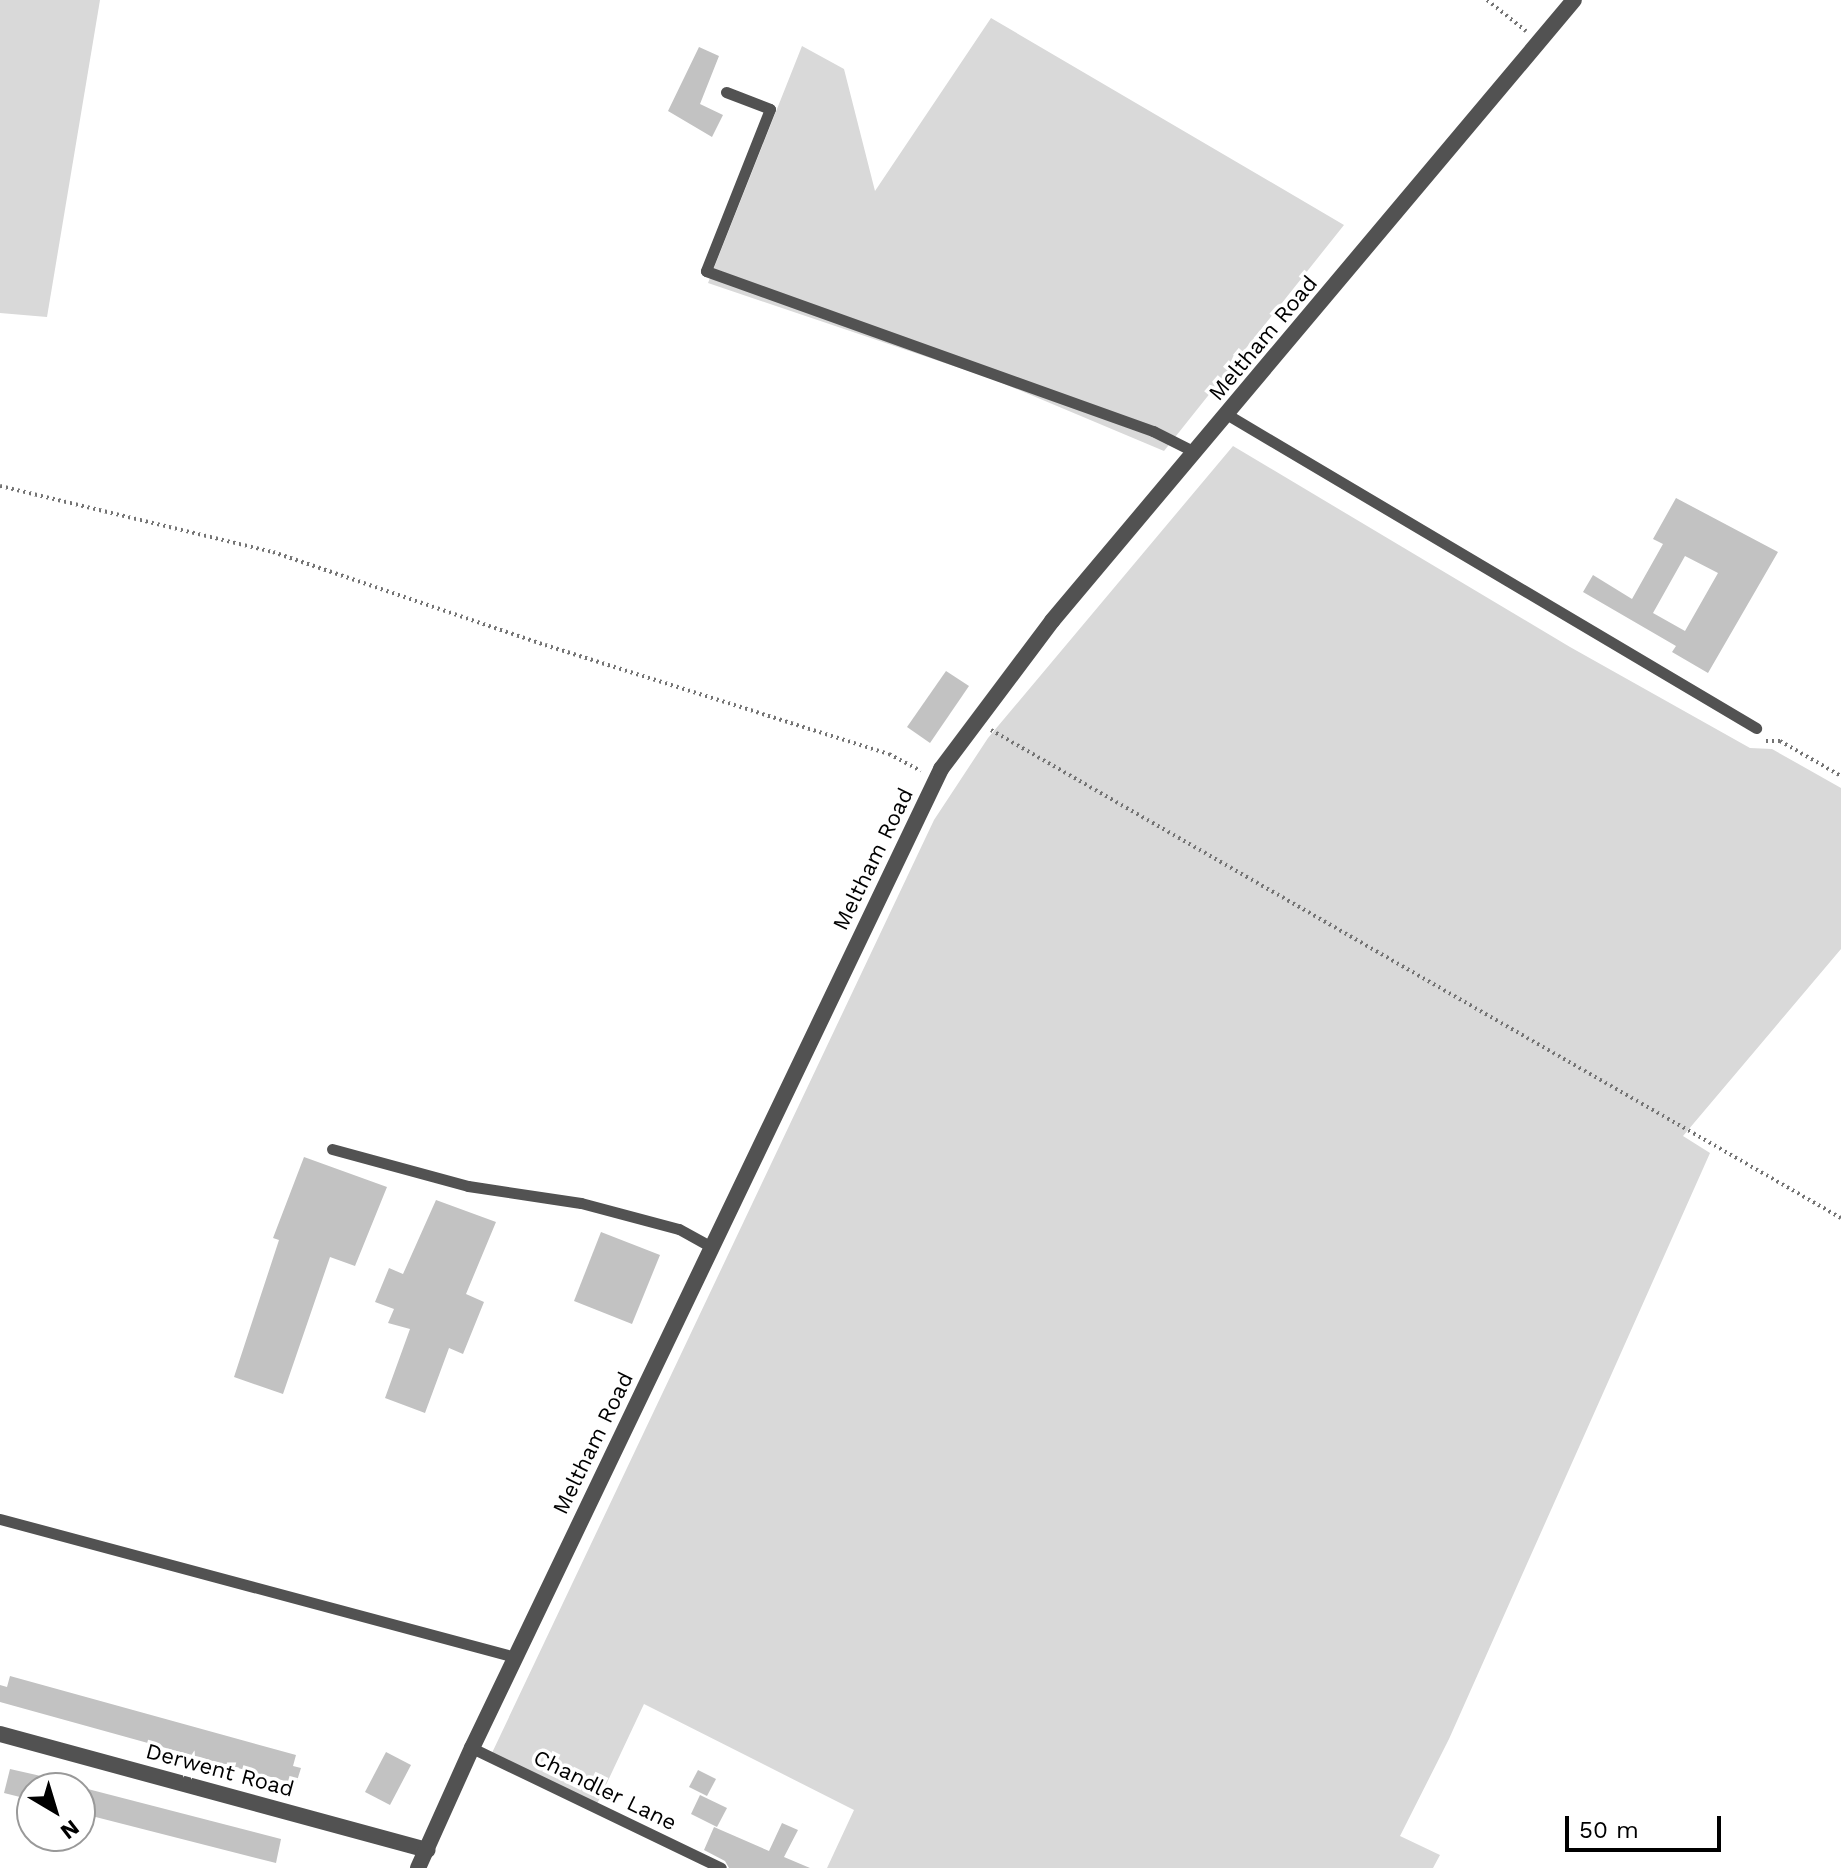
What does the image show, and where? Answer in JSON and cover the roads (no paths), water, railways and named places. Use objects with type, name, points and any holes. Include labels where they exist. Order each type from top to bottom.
[{"type":"street","name":"Meltham Road","points":[[418,1868],[515,1657],[937,778],[975,721],[1052,621],[1574,0]]},
{"type":"street","name":"Derwent Road","points":[[0,1734],[428,1850]]},
{"type":"lane","points":[[726,92],[770,109],[706,271],[1153,431],[1195,452]]},
{"type":"lane","points":[[1228,415],[1756,728]]},
{"type":"lane","points":[[332,1149],[468,1186],[581,1203],[679,1229],[712,1247]]},
{"type":"lane","points":[[0,1519],[515,1657]]},
{"type":"lane","name":"Chandler Lane","points":[[472,1748],[721,1868]]}]
